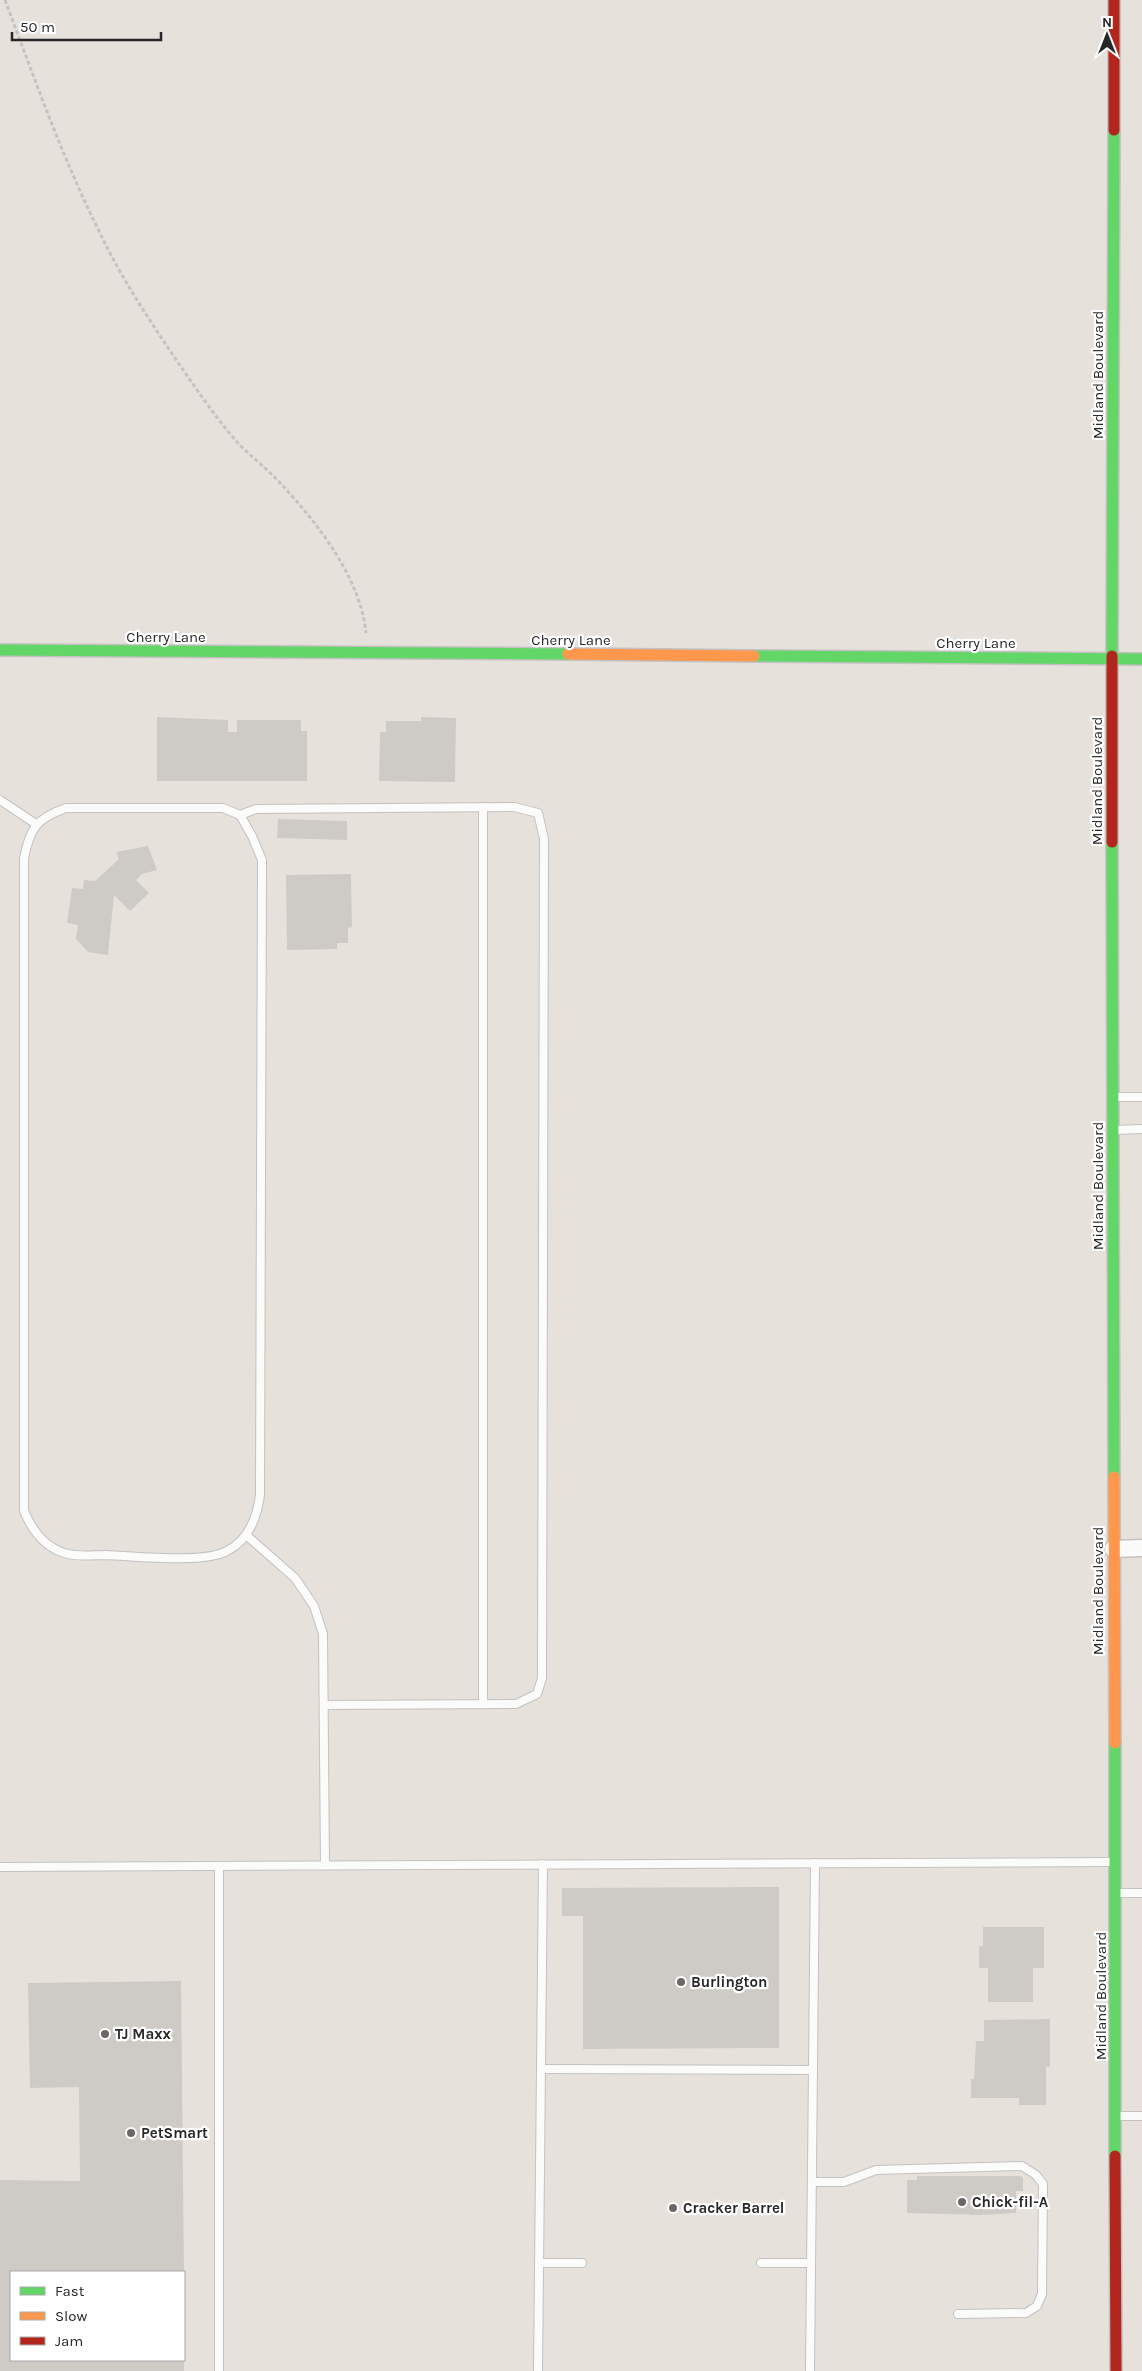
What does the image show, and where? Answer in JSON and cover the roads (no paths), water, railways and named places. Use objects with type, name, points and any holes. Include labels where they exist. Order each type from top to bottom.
[{"type":"main road","name":"Midland Boulevard","points":[[1114,0],[1112,659],[1116,2371]]},
{"type":"main road","name":"Cherry Lane","points":[[0,650],[1142,659]]},
{"type":"street","points":[[1113,1548],[1142,1548]]},
{"type":"lane","points":[[0,800],[36,824]]},
{"type":"lane","points":[[240,816],[256,809],[514,807],[538,813],[544,839],[542,1678],[538,1694],[516,1704],[324,1705]]},
{"type":"lane","points":[[66,808],[223,808],[240,816],[252,836],[262,860],[260,1495],[258,1513],[246,1535],[226,1552],[182,1558],[68,1554],[48,1544],[31,1528],[24,1511],[24,858],[28,840],[36,824],[51,814],[66,808]]},
{"type":"lane","points":[[483,808],[483,1704]]},
{"type":"lane","points":[[1113,1097],[1142,1097]]},
{"type":"lane","points":[[1113,1130],[1142,1129]]},
{"type":"lane","points":[[246,1535],[295,1578],[314,1606],[323,1634],[325,1865]]},
{"type":"lane","points":[[0,1867],[1114,1862]]},
{"type":"lane","points":[[810,2371],[815,1863]]},
{"type":"lane","points":[[538,2371],[543,1864]]},
{"type":"lane","points":[[219,1866],[219,2371]]},
{"type":"lane","points":[[1115,1894],[1142,1893]]},
{"type":"lane","points":[[541,2069],[813,2070]]},
{"type":"lane","points":[[1116,2116],[1142,2116]]},
{"type":"lane","points":[[812,2182],[844,2182],[876,2170],[909,2167],[1022,2166],[1040,2179],[1043,2184],[1042,2294],[1037,2306],[1026,2313],[958,2314]]},
{"type":"lane","points":[[539,2263],[582,2263]]},
{"type":"lane","points":[[761,2263],[811,2263]]},
{"type":"place","name":"Burlington","points":[[681,1982]]},
{"type":"place","name":"TJ Maxx","points":[[105,2034]]},
{"type":"place","name":"PetSmart","points":[[131,2133]]},
{"type":"place","name":"Chick-fil-A","points":[[962,2202]]},
{"type":"place","name":"Cracker Barrel","points":[[673,2208]]}]
